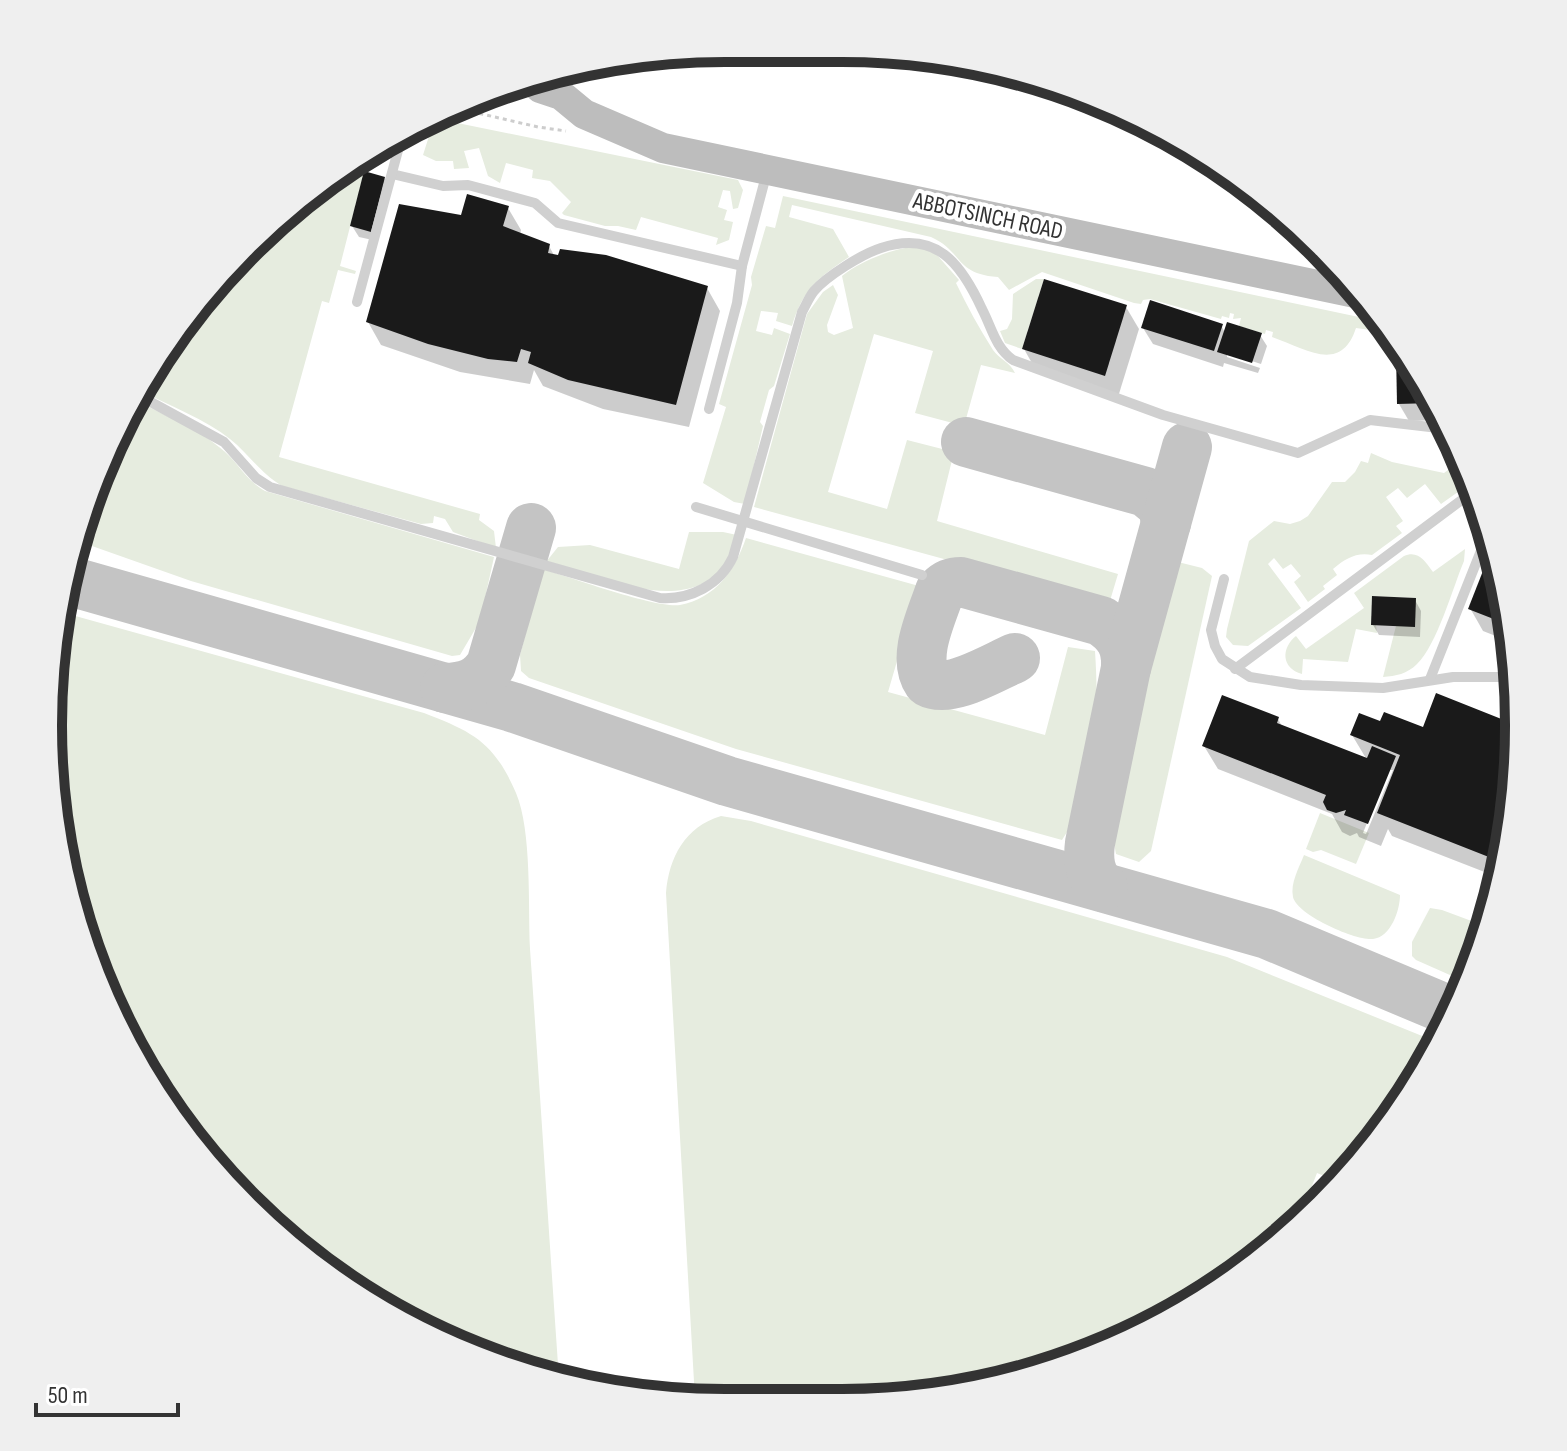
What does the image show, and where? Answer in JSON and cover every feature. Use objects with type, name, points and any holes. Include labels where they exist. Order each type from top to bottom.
[{"type":"street","name":"ABBOTSINCH ROAD","points":[[556,85],[584,114],[663,148],[1342,290]]},
{"type":"lane","points":[[357,302],[399,148]]},
{"type":"lane","points":[[709,409],[767,170]]},
{"type":"lane","points":[[392,174],[443,186],[468,185],[522,199],[535,203],[558,223],[742,266]]},
{"type":"lane","points":[[148,400],[224,442],[256,478],[270,487],[660,598],[683,597],[697,592],[721,576],[733,557],[802,312],[815,290],[834,274],[874,250],[898,242],[919,242],[944,253],[965,277],[1001,351],[1013,360],[1163,415],[1298,453],[1370,420],[1435,428]]},
{"type":"lane","points":[[1235,669],[1464,498]]},
{"type":"lane","points":[[696,507],[922,575]]},
{"type":"lane","points":[[1430,679],[1481,551]]},
{"type":"lane","points":[[1224,579],[1211,630],[1215,646],[1222,659],[1250,677],[1301,685],[1383,688],[1430,679],[1503,676]]},
{"type":"shaded area","points":[[451,122],[738,180],[743,190],[738,208],[733,209],[730,191],[723,190],[718,207],[727,210],[724,220],[733,222],[729,240],[716,245],[718,238],[641,217],[636,230],[605,226],[564,215],[562,213],[571,202],[550,181],[532,178],[533,170],[506,163],[500,183],[488,176],[479,148],[464,151],[469,168],[454,169],[453,161],[436,161],[423,155],[430,133]]},
{"type":"shaded area","points":[[370,166],[368,172],[364,172],[340,266],[356,271],[355,274],[338,270],[329,303],[322,301],[279,457],[480,514],[479,520],[494,531],[496,548],[453,532],[445,519],[434,516],[433,523],[421,524],[282,486],[237,445],[198,419],[150,396],[174,357],[199,322],[256,256],[322,199]]},
{"type":"shaded area","points":[[783,196],[1365,318],[1371,326],[1370,330],[1356,328],[1341,350],[1321,354],[1272,337],[1273,332],[1266,330],[1265,334],[1239,326],[1241,318],[1233,319],[1234,314],[1230,313],[1229,318],[1222,316],[1221,319],[1150,299],[1143,300],[1141,304],[1134,303],[1042,272],[1009,290],[998,277],[966,267],[942,243],[931,237],[792,205],[789,217],[833,229],[849,257],[807,293],[792,326],[776,321],[778,313],[761,311],[756,331],[772,335],[774,328],[790,334],[760,422],[763,426],[745,504],[734,502],[703,483],[726,407],[719,404],[752,285],[751,277],[766,226],[775,228]]},
{"type":"shaded area","points":[[919,246],[937,255],[959,280],[956,283],[995,353],[1015,373],[981,365],[964,426],[915,413],[933,351],[874,334],[828,492],[887,509],[907,440],[954,452],[937,521],[1118,574],[1109,604],[754,507],[807,314],[823,292],[833,285],[838,295],[827,325],[828,332],[834,335],[853,328],[842,276],[879,256]]},
{"type":"shaded area","points":[[1036,279],[1044,279],[1022,349],[1005,343],[1000,331],[1007,329],[1012,319],[1013,294]]},
{"type":"shaded area","points":[[145,405],[210,440],[265,491],[494,557],[480,621],[460,655],[452,656],[191,581],[88,544],[113,472]]},
{"type":"shaded area","points":[[1371,453],[1392,462],[1444,473],[1452,467],[1461,490],[1441,504],[1425,484],[1407,498],[1398,488],[1386,497],[1403,521],[1396,526],[1402,533],[1372,555],[1356,555],[1337,565],[1333,569],[1337,575],[1308,602],[1294,582],[1301,576],[1291,564],[1283,569],[1274,558],[1268,564],[1301,608],[1248,646],[1233,645],[1226,637],[1227,629],[1249,541],[1274,521],[1290,524],[1308,516],[1332,482],[1345,482],[1361,461],[1368,463]]},
{"type":"shaded area","points":[[689,532],[737,535],[725,564],[709,580],[688,589],[665,591],[640,588],[546,562],[558,547],[590,545],[679,569]]},
{"type":"shaded area","points":[[746,538],[919,586],[888,692],[1045,735],[1068,647],[1095,651],[1097,699],[1094,749],[1083,797],[1062,840],[736,749],[529,678],[521,671],[520,655],[543,569],[653,602],[680,605],[704,596],[722,581],[736,561]]},
{"type":"shaded area","points":[[1465,549],[1464,561],[1438,630],[1424,655],[1409,670],[1383,677],[1396,626],[1415,598],[1372,596],[1371,625],[1376,625],[1377,633],[1356,629],[1348,662],[1303,659],[1302,674],[1287,663],[1288,646],[1296,636],[1306,649],[1364,608],[1354,593],[1404,556],[1417,556],[1433,572]]},
{"type":"shaded area","points":[[1170,560],[1202,568],[1212,576],[1151,851],[1139,862],[1116,854],[1111,828],[1165,565]]},
{"type":"shaded area","points":[[72,615],[424,713],[456,726],[480,741],[508,776],[521,809],[527,847],[530,949],[558,1367],[512,1354],[432,1321],[357,1277],[322,1252],[256,1195],[199,1129],[174,1094],[130,1019],[113,979],[97,939],[75,855],[63,769],[62,726],[63,682]]},
{"type":"shaded area","points":[[1320,813],[1369,833],[1356,864],[1321,850],[1313,852],[1306,849]]},
{"type":"shaded area","points":[[721,816],[751,821],[1227,957],[1427,1038],[1368,1129],[1327,1177],[1317,1173],[1307,1199],[1245,1252],[1210,1277],[1135,1321],[1055,1354],[971,1376],[928,1383],[842,1389],[694,1388],[666,893],[671,867],[681,845],[708,821]]},
{"type":"shaded area","points":[[1304,855],[1400,895],[1396,915],[1385,933],[1373,939],[1354,936],[1328,926],[1297,904],[1293,886]]},
{"type":"shaded area","points":[[1430,908],[1475,922],[1455,977],[1416,960],[1412,956],[1412,942]]},
{"type":"building","points":[[364,171],[385,177],[371,232],[350,226]]},
{"type":"building","points":[[467,194],[509,206],[503,226],[550,244],[548,253],[558,255],[560,249],[606,255],[708,286],[676,405],[568,380],[528,363],[531,352],[521,349],[517,362],[488,359],[428,344],[366,322],[399,204],[461,215]]},
{"type":"building","points":[[1044,279],[1127,305],[1105,376],[1022,349]]},
{"type":"building","points":[[1150,300],[1223,324],[1214,351],[1141,328]]},
{"type":"building","points":[[1227,322],[1262,333],[1252,363],[1217,352]]},
{"type":"building","points":[[1396,362],[1421,403],[1397,404]]},
{"type":"building","points":[[1485,566],[1496,620],[1468,609]]},
{"type":"building","points":[[1372,596],[1416,598],[1415,627],[1371,625]]},
{"type":"building","points":[[1436,693],[1505,720],[1504,769],[1491,858],[1377,813],[1400,755],[1350,735],[1359,713],[1380,721],[1384,712],[1423,727]]},
{"type":"building","points":[[1222,695],[1279,717],[1277,723],[1367,758],[1372,746],[1396,756],[1368,824],[1344,815],[1346,810],[1336,813],[1327,810],[1323,802],[1326,795],[1202,746]]},
{"type":"taxiway","points":[[966,442],[1146,492],[1163,506],[1166,523]]},
{"type":"taxiway","points":[[1103,887],[1090,867],[1090,843],[1126,668],[1187,447]]},
{"type":"taxiway","points":[[445,688],[472,683],[491,665],[531,528]]},
{"type":"taxiway","points":[[1015,658],[959,682],[948,685],[928,682],[923,672],[922,649],[940,591],[950,584],[961,582],[1101,621],[1121,641],[1126,668]]},
{"type":"taxiway","points":[[78,583],[512,707],[727,781],[1267,934],[1442,1007]]}]
